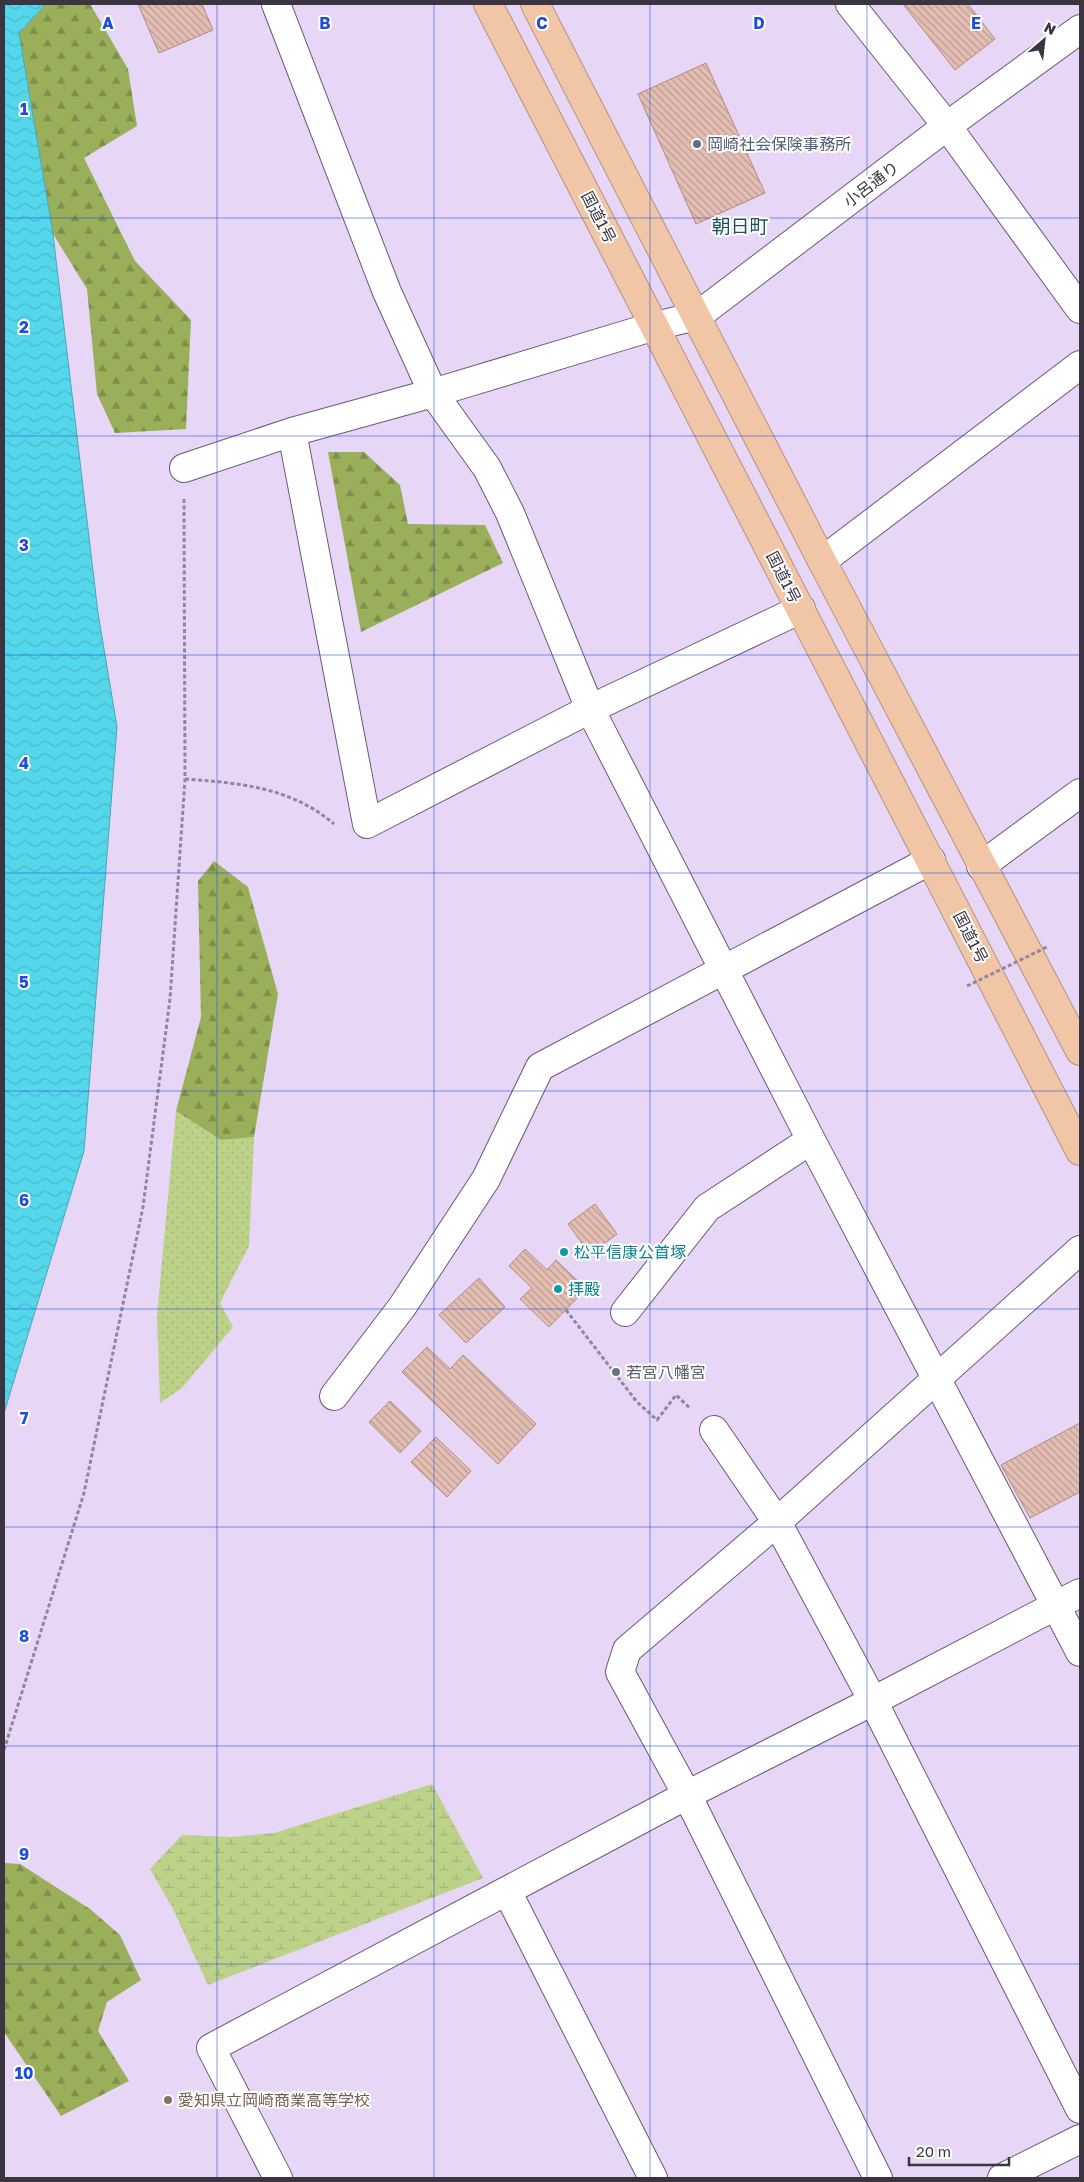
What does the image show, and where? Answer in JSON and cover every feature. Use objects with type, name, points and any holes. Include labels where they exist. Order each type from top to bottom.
[{"type":"highway","name":"国道1号","points":[[488,4],[1080,1151]]},
{"type":"highway","points":[[534,4],[981,866],[1080,1051]]},
{"type":"street","points":[[276,4],[387,292],[433,393],[486,468],[510,513],[590,709],[936,1379],[1068,1599],[1080,1652]]},
{"type":"street","points":[[850,4],[947,126],[1080,309]]},
{"type":"street","name":"小呂通り","points":[[184,468],[292,432],[433,393],[655,326],[697,316],[947,126],[1080,29]]},
{"type":"street","points":[[822,561],[1080,365]]},
{"type":"street","points":[[292,432],[367,824],[590,709],[801,609]]},
{"type":"street","points":[[981,866],[1080,793]]},
{"type":"street","points":[[334,1396],[402,1307],[486,1180],[540,1067],[931,860]]},
{"type":"street","points":[[624,1312],[707,1208],[811,1140]]},
{"type":"street","points":[[878,2178],[686,1794],[620,1672],[627,1650],[777,1522],[1080,1250]]},
{"type":"street","points":[[714,1430],[777,1522],[873,1701],[1080,2109]]},
{"type":"street","points":[[278,2178],[211,2048],[686,1794],[873,1701],[1068,1599]]},
{"type":"street","points":[[507,1891],[653,2178]]},
{"type":"street","points":[[1002,2178],[1080,2139]]},
{"type":"path","points":[[4,1750],[84,1493],[143,1207],[170,999],[185,779],[184,468]]},
{"type":"path","points":[[185,779],[241,784],[268,789],[322,813],[335,825]]},
{"type":"path","points":[[967,986],[1047,947]]},
{"type":"path","points":[[566,1310],[637,1402],[657,1420],[676,1395]]},
{"type":"green space","points":[[46,4],[90,4],[128,69],[137,126],[84,158],[135,261],[191,320],[186,429],[115,433],[97,394],[87,289],[53,234],[19,33]]},
{"type":"green space","points":[[328,452],[364,452],[400,485],[408,524],[485,525],[503,563],[361,632]]},
{"type":"green space","points":[[214,861],[248,887],[278,994],[254,1137],[221,1140],[176,1111],[201,1017],[198,881]]},
{"type":"green space","points":[[176,1111],[221,1140],[254,1137],[249,1246],[220,1303],[233,1327],[182,1388],[160,1403],[157,1315]]},
{"type":"green space","points":[[432,1784],[483,1878],[208,1985],[172,1907],[150,1869],[182,1835],[231,1837],[274,1833]]},
{"type":"green space","points":[[4,1863],[20,1864],[90,1909],[120,1935],[141,1980],[107,2002],[98,2031],[129,2081],[61,2116],[4,2032]]},
{"type":"water","points":[[4,4],[46,4],[19,33],[53,234],[98,613],[117,727],[84,1151],[4,1413]]},
{"type":"building","points":[[138,4],[202,4],[213,30],[159,53]]},
{"type":"building","points":[[903,4],[968,4],[995,39],[955,70]]},
{"type":"building","points":[[706,63],[765,193],[696,224],[638,94]]},
{"type":"building","points":[[595,1204],[617,1234],[590,1254],[568,1224]]},
{"type":"building","name":"拝殿","points":[[525,1249],[547,1270],[556,1260],[586,1289],[549,1327],[520,1299],[532,1288],[509,1266]]},
{"type":"building","points":[[479,1278],[505,1307],[466,1343],[439,1315]]},
{"type":"building","points":[[427,1347],[450,1369],[463,1355],[536,1424],[498,1464],[402,1372]]},
{"type":"building","points":[[390,1401],[421,1431],[400,1453],[369,1422]]},
{"type":"building","points":[[1080,1423],[1080,1492],[1030,1518],[1001,1465]]},
{"type":"building","points":[[436,1437],[471,1471],[447,1497],[411,1462]]},
{"type":"place","name":"岡崎社会保険事務所","points":[[697,144]]},
{"type":"place","name":"松平信康公首塚","points":[[564,1252]]},
{"type":"place","name":"拝殿","points":[[558,1289]]},
{"type":"place","name":"若宮八幡宮","points":[[616,1372]]},
{"type":"place","name":"愛知県立岡崎商業高等学校","points":[[168,2100]]},
{"type":"district","name":"朝日町","points":[[740,225]]}]
